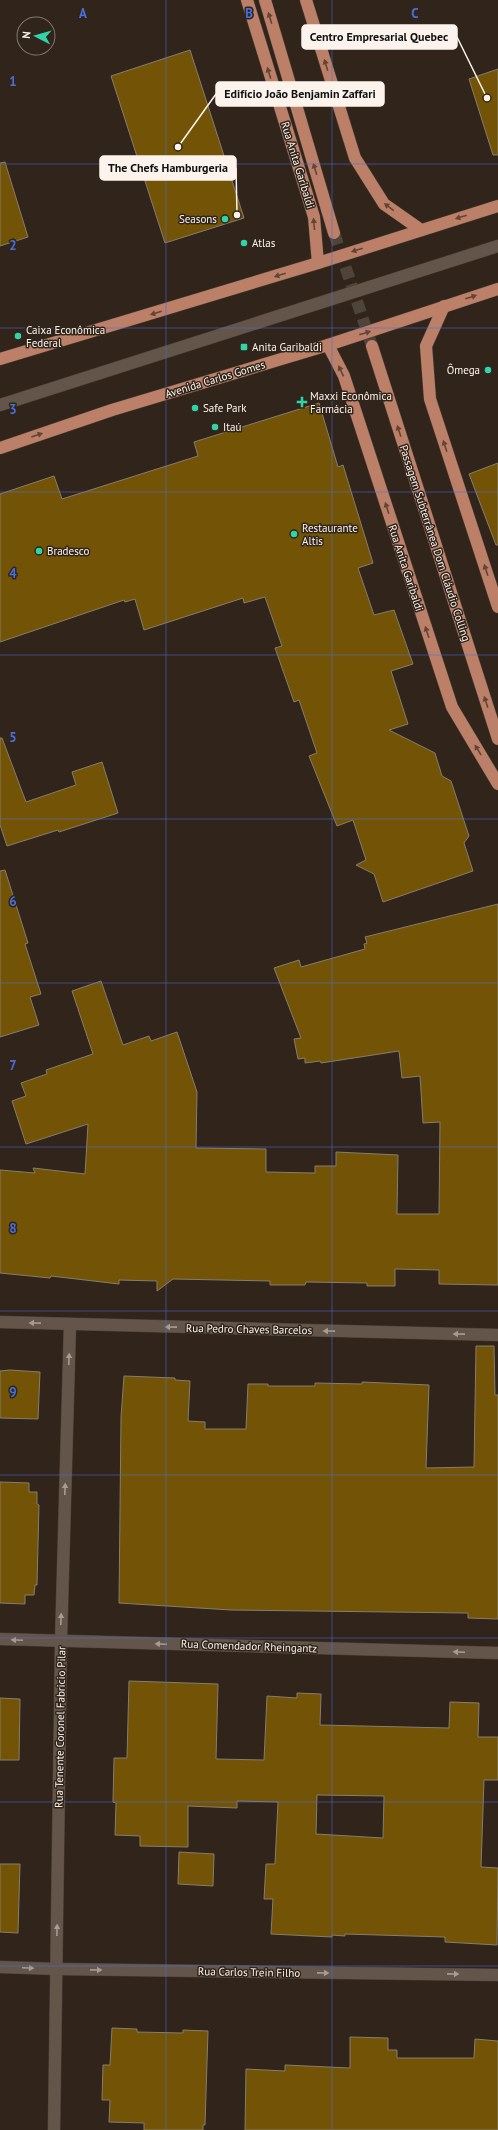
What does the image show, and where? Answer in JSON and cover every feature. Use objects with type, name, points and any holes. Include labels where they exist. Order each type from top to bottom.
[{"type":"main road","name":"Rua Anita Garibaldi","points":[[247,0],[314,217],[318,263]]},
{"type":"main road","points":[[265,0],[334,233]]},
{"type":"main road","points":[[306,0],[355,158],[384,204],[421,230]]},
{"type":"main road","points":[[0,359],[318,263],[498,206]]},
{"type":"main road","name":"Avenida Carlos Gomes","points":[[0,448],[112,410],[328,345],[498,288]]},
{"type":"main road","points":[[444,306],[426,346],[430,399],[498,607]]},
{"type":"main road","name":"Rua Anita Garibaldi","points":[[328,345],[344,376],[452,707],[498,784]]},
{"type":"main road","name":"Passagem Subterrânea Dom Cláudio Colling","points":[[372,346],[498,739]]},
{"type":"street","points":[[0,404],[498,246]]},
{"type":"street","name":"Rua Pedro Chaves Barcelos","points":[[0,1322],[498,1335]]},
{"type":"street","name":"Rua Tenente Coronel Fabricio Pilar","points":[[54,2130],[61,1641],[70,1324]]},
{"type":"street","name":"Rua Comendador Rheingantz","points":[[0,1639],[498,1653]]},
{"type":"street","name":"Rua Carlos Trein Filho","points":[[0,1967],[56,1970],[498,1975]]},
{"type":"building","points":[[190,50],[244,218],[165,243],[111,76]]},
{"type":"building","points":[[498,69],[498,155],[493,155],[469,79]]},
{"type":"building","points":[[5,162],[28,237],[0,246],[0,163]]},
{"type":"building","points":[[319,403],[338,467],[343,465],[373,563],[358,568],[374,615],[394,610],[413,664],[391,671],[408,724],[389,730],[435,753],[442,776],[451,781],[469,836],[464,843],[473,871],[383,902],[374,874],[356,865],[366,860],[353,820],[337,826],[309,756],[317,753],[299,700],[294,702],[275,648],[282,646],[265,597],[244,603],[243,598],[144,630],[135,599],[125,602],[124,600],[0,642],[0,494],[54,476],[62,499],[198,456],[194,442]]},
{"type":"building","points":[[498,463],[498,545],[496,545],[469,474]]},
{"type":"building","points":[[0,738],[2,738],[26,802],[76,785],[72,772],[102,762],[118,813],[59,832],[58,830],[7,846],[0,825]]},
{"type":"building","points":[[5,870],[28,943],[25,944],[41,994],[30,997],[39,1025],[0,1037],[0,871]]},
{"type":"building","points":[[498,904],[498,1285],[439,1284],[439,1270],[395,1269],[395,1286],[367,1286],[367,1283],[306,1282],[305,1285],[270,1285],[270,1281],[173,1279],[157,1291],[157,1281],[119,1280],[119,1284],[51,1276],[50,1278],[0,1273],[0,1170],[35,1173],[33,1168],[85,1174],[88,1124],[26,1144],[12,1101],[26,1096],[21,1083],[47,1074],[46,1070],[93,1054],[72,991],[101,981],[123,1045],[149,1036],[151,1041],[177,1032],[197,1092],[196,1148],[266,1149],[266,1172],[315,1173],[315,1166],[336,1166],[336,1152],[398,1155],[397,1214],[439,1214],[440,1122],[423,1123],[420,1076],[402,1078],[399,1051],[321,1063],[320,1061],[305,1063],[305,1058],[298,1059],[294,1039],[301,1038],[274,968],[299,960],[301,967],[365,949],[364,944],[367,943],[365,937]]},
{"type":"building","points":[[476,1346],[494,1346],[495,1395],[498,1395],[498,1619],[468,1618],[468,1613],[231,1610],[119,1603],[121,1417],[124,1376],[175,1378],[175,1380],[190,1381],[188,1421],[205,1422],[205,1429],[246,1429],[248,1384],[268,1384],[268,1386],[315,1386],[315,1383],[362,1384],[362,1382],[429,1385],[426,1468],[474,1467]]},
{"type":"building","points":[[10,1370],[40,1372],[38,1419],[0,1418],[0,1371]]},
{"type":"building","points":[[0,1482],[29,1483],[29,1492],[37,1492],[37,1504],[39,1505],[37,1585],[35,1585],[34,1595],[25,1595],[25,1604],[0,1603]]},
{"type":"building","points":[[129,1681],[218,1684],[216,1759],[264,1760],[267,1696],[297,1698],[297,1693],[321,1694],[320,1725],[449,1728],[450,1702],[479,1703],[478,1737],[498,1737],[498,1780],[484,1780],[481,1867],[498,1868],[497,1945],[445,1942],[445,1937],[345,1934],[345,1936],[332,1935],[332,1937],[271,1934],[273,1899],[264,1899],[266,1864],[275,1864],[278,1802],[237,1801],[237,1808],[188,1806],[188,1847],[140,1846],[140,1836],[115,1835],[116,1803],[113,1802],[114,1758],[127,1758]],"holes":[[[317,1795],[384,1796],[383,1838],[316,1834]]]},
{"type":"building","points":[[0,1698],[20,1699],[19,1760],[0,1760]]},
{"type":"building","points":[[179,1852],[214,1854],[213,1886],[178,1884]]},
{"type":"building","points":[[0,1864],[20,1864],[18,1933],[0,1932]]},
{"type":"building","points":[[112,2028],[137,2029],[137,2032],[183,2033],[183,2030],[208,2031],[205,2125],[203,2125],[203,2130],[144,2130],[144,2123],[109,2122],[110,2100],[102,2100],[103,2065],[110,2065]]},
{"type":"building","points":[[350,2037],[388,2038],[388,2050],[397,2050],[397,2058],[474,2058],[475,2039],[498,2041],[498,2130],[245,2130],[246,2069],[285,2071],[285,2065],[350,2068]]},
{"type":"tunnel","points":[[334,233],[372,346]]},
{"type":"place","name":"Centro Empresarial Quebec","points":[[487,98]]},
{"type":"place","name":"Edifício João Benjamin Zaffari","points":[[178,147]]},
{"type":"place","name":"The Chefs Hamburgeria","points":[[237,215]]},
{"type":"place","name":"Seasons","points":[[225,219]]},
{"type":"place","name":"Atlas","points":[[244,243]]},
{"type":"place","name":"Caixa Econômica Federal","points":[[18,336]]},
{"type":"place","name":"Anita Garibaldi","points":[[244,347]]},
{"type":"place","name":"Ômega","points":[[488,370]]},
{"type":"place","name":"Maxxi Econômica Farmácia","points":[[302,402]]},
{"type":"place","name":"Safe Park","points":[[195,408]]},
{"type":"place","name":"Itaú","points":[[215,427]]},
{"type":"place","name":"Restaurante Altis","points":[[294,534]]},
{"type":"place","name":"Bradesco","points":[[39,551]]}]
